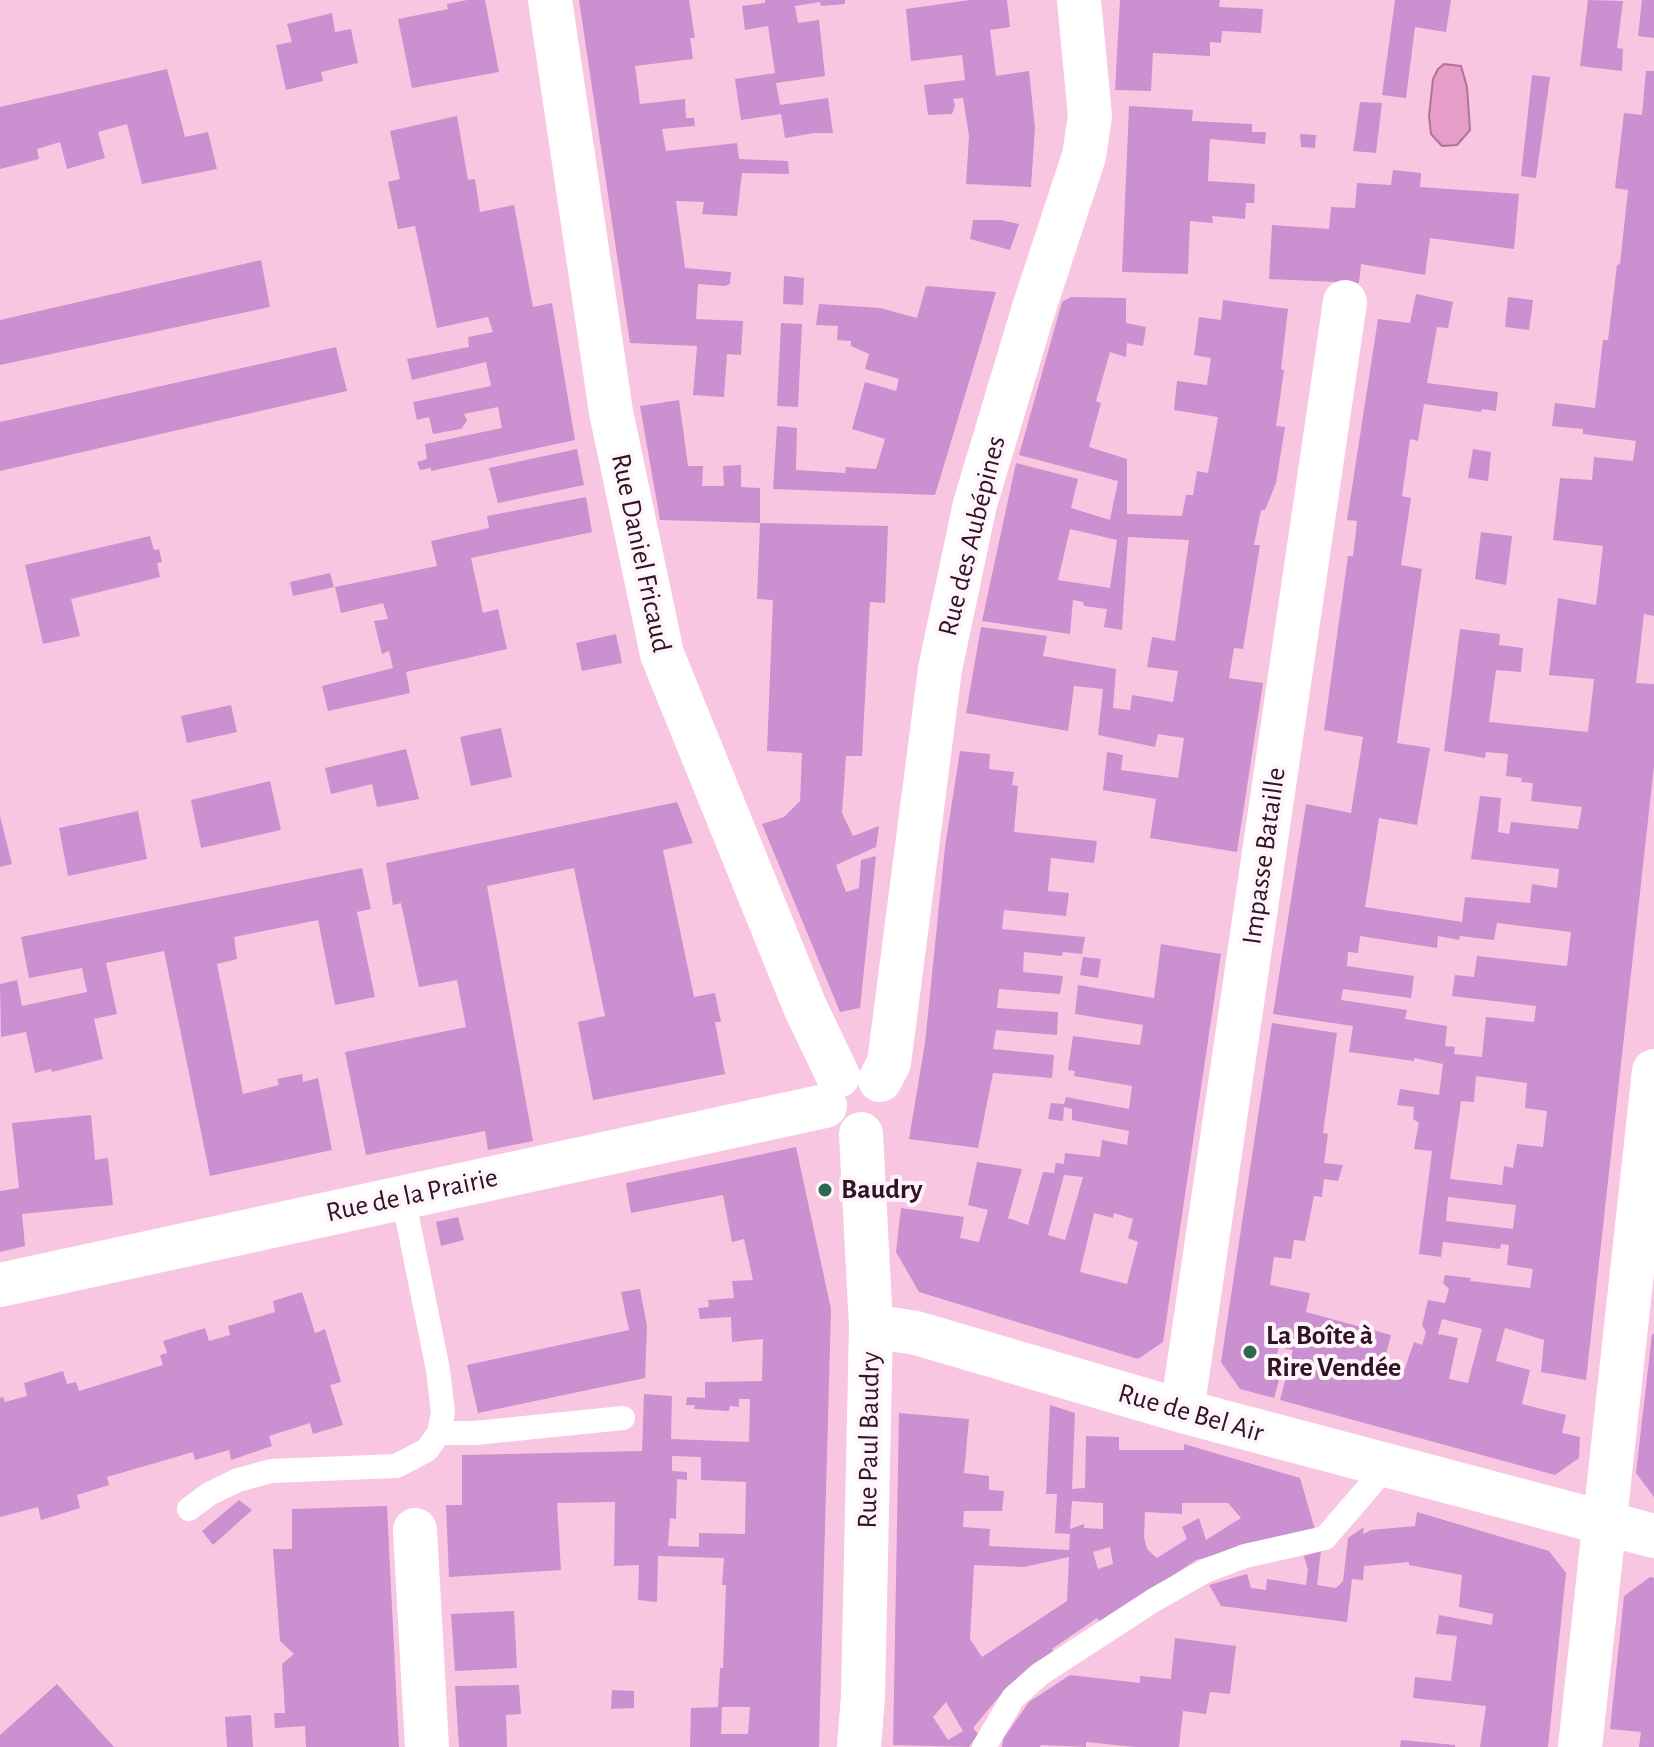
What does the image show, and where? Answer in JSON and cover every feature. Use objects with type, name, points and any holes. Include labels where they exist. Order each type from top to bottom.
[{"type":"street","name":"Rue Daniel Fricaud","points":[[550,0],[611,412],[662,654],[805,1007],[831,1091]]},
{"type":"street","name":"Rue des Aubépines","points":[[880,1080],[889,1063],[940,669],[975,504],[1084,156],[1090,116],[1079,0]]},
{"type":"street","name":"Impasse Bataille","points":[[1182,1411],[1345,302]]},
{"type":"street","points":[[859,1069],[870,1072],[880,1080],[889,1098],[886,1117],[879,1126],[861,1134],[841,1130],[827,1115],[831,1091],[859,1069]]},
{"type":"street","points":[[1580,1747],[1654,1071]]},
{"type":"street","name":"Rue de la Prairie","points":[[0,1285],[403,1197],[831,1091]]},
{"type":"street","name":"Rue Paul Baudry","points":[[859,1747],[863,1696],[871,1326],[861,1134]]},
{"type":"street","name":"Rue de Bel Air","points":[[871,1326],[916,1333],[1182,1411],[1654,1536]]},
{"type":"street","points":[[415,1530],[427,1747]]},
{"type":"lane","points":[[189,1509],[209,1494],[238,1480],[271,1471],[396,1466],[427,1450],[439,1433],[443,1413],[438,1370],[403,1197]]},
{"type":"lane","points":[[439,1433],[475,1433],[623,1418]]},
{"type":"lane","points":[[984,1747],[1013,1698],[1040,1674],[1154,1600],[1205,1571],[1245,1556],[1325,1538],[1375,1480],[1378,1464]]},
{"type":"shaded area","points":[[1444,64],[1461,66],[1467,87],[1470,130],[1457,145],[1442,146],[1431,134],[1429,116],[1433,79]]},
{"type":"building","points":[[485,0],[499,72],[412,88],[398,19],[448,9],[447,4]]},
{"type":"building","points":[[579,0],[689,0],[695,38],[690,38],[693,59],[635,66],[640,104],[685,99],[686,118],[694,118],[695,126],[662,129],[666,151],[737,143],[739,159],[788,161],[789,174],[742,173],[737,216],[702,214],[704,202],[676,201],[685,268],[731,272],[730,284],[725,286],[698,284],[696,319],[743,321],[741,355],[727,354],[724,397],[693,395],[697,346],[630,343]]},
{"type":"building","points":[[765,0],[845,0],[845,4],[821,6],[820,2],[795,6],[798,23],[819,20],[825,76],[776,83],[780,105],[828,98],[833,133],[785,138],[781,114],[741,120],[735,79],[775,73],[768,26],[745,30],[742,6],[765,3]]},
{"type":"building","points":[[970,0],[1007,0],[1010,27],[990,30],[996,76],[1029,71],[1035,128],[1031,187],[966,184],[969,136],[963,98],[953,99],[952,114],[928,115],[924,85],[965,80],[962,55],[911,61],[906,9]]},
{"type":"building","points":[[1120,0],[1220,0],[1219,7],[1263,9],[1261,33],[1222,31],[1221,43],[1210,42],[1210,56],[1153,53],[1151,91],[1115,90]]},
{"type":"building","points":[[1395,0],[1451,0],[1446,32],[1415,27],[1406,98],[1382,95]]},
{"type":"building","points":[[1588,0],[1623,1],[1617,48],[1623,49],[1622,71],[1580,66]]},
{"type":"building","points":[[1642,0],[1654,0],[1654,38],[1638,36]]},
{"type":"building","points":[[332,13],[335,32],[351,29],[358,63],[321,72],[323,81],[286,90],[276,45],[292,42],[287,24]]},
{"type":"building","points":[[167,69],[185,137],[208,132],[217,169],[142,184],[127,124],[98,132],[105,158],[67,169],[60,142],[37,149],[39,159],[0,169],[0,107]]},
{"type":"building","points":[[1646,71],[1654,71],[1654,616],[1644,614],[1636,683],[1654,684],[1654,766],[1586,1380],[1541,1372],[1544,1340],[1505,1328],[1496,1361],[1530,1370],[1522,1404],[1566,1415],[1562,1433],[1580,1437],[1579,1458],[1555,1475],[1280,1400],[1293,1350],[1285,1349],[1287,1342],[1280,1341],[1277,1355],[1286,1356],[1274,1398],[1240,1389],[1221,1362],[1272,1023],[1337,1033],[1323,1133],[1328,1134],[1324,1163],[1343,1165],[1338,1181],[1324,1179],[1322,1197],[1314,1196],[1305,1241],[1294,1240],[1291,1259],[1274,1257],[1270,1285],[1310,1293],[1306,1312],[1391,1335],[1384,1362],[1405,1368],[1414,1342],[1422,1345],[1426,1332],[1422,1325],[1428,1300],[1445,1303],[1449,1289],[1443,1283],[1445,1275],[1530,1288],[1533,1269],[1507,1265],[1509,1245],[1501,1244],[1500,1249],[1443,1242],[1441,1257],[1419,1254],[1432,1151],[1414,1149],[1419,1123],[1413,1119],[1414,1107],[1397,1105],[1400,1089],[1439,1095],[1443,1064],[1349,1052],[1353,1026],[1273,1014],[1306,804],[1351,813],[1363,737],[1324,730],[1348,556],[1353,556],[1357,521],[1347,520],[1378,319],[1410,323],[1416,294],[1453,302],[1448,328],[1437,327],[1427,383],[1498,392],[1496,411],[1482,409],[1481,412],[1424,404],[1418,441],[1410,439],[1402,496],[1411,498],[1401,565],[1422,569],[1397,743],[1430,748],[1417,825],[1379,818],[1365,907],[1462,922],[1465,897],[1530,903],[1532,884],[1557,888],[1559,869],[1471,859],[1480,796],[1501,798],[1498,832],[1509,834],[1511,822],[1578,829],[1582,807],[1531,801],[1533,783],[1506,776],[1508,754],[1486,752],[1485,758],[1444,751],[1460,629],[1500,634],[1499,645],[1523,648],[1521,672],[1496,670],[1489,722],[1588,732],[1594,679],[1549,675],[1558,598],[1596,605],[1603,546],[1553,540],[1560,478],[1592,480],[1594,457],[1633,461],[1636,441],[1583,434],[1583,429],[1552,426],[1555,403],[1595,408],[1603,340],[1608,340],[1617,265],[1620,264],[1628,190],[1615,188],[1624,113],[1642,115]],"holes":[[[1497,923],[1571,932],[1567,966],[1477,956],[1474,977],[1455,975],[1452,996],[1536,1006],[1534,1022],[1486,1017],[1482,1057],[1454,1054],[1455,1047],[1445,1046],[1447,1026],[1405,1019],[1407,1010],[1341,1000],[1343,989],[1411,998],[1414,976],[1347,966],[1348,952],[1358,953],[1360,936],[1437,948],[1438,936],[1459,940],[1460,936],[1494,940]],[[1476,1076],[1527,1083],[1525,1108],[1547,1111],[1543,1147],[1517,1144],[1513,1168],[1504,1166],[1502,1185],[1450,1179],[1461,1101],[1474,1102]],[[1448,1197],[1516,1205],[1513,1229],[1446,1221]],[[1442,1319],[1482,1329],[1468,1383],[1449,1379],[1458,1338],[1438,1334]]]},
{"type":"building","points":[[1532,75],[1550,77],[1536,178],[1521,176]]},
{"type":"building","points":[[1360,102],[1382,103],[1376,153],[1353,151]]},
{"type":"building","points":[[1129,106],[1193,110],[1192,121],[1252,124],[1252,132],[1266,132],[1265,144],[1210,139],[1208,181],[1255,184],[1254,203],[1246,203],[1245,219],[1212,216],[1213,223],[1190,221],[1188,274],[1122,272]]},
{"type":"building","points":[[457,116],[468,180],[475,179],[480,212],[514,205],[533,307],[552,303],[575,440],[431,471],[431,468],[420,470],[417,462],[427,459],[425,444],[502,428],[498,407],[464,414],[467,421],[461,429],[433,434],[429,417],[417,420],[413,402],[491,386],[486,362],[412,380],[407,359],[469,347],[468,337],[493,332],[488,317],[437,328],[415,226],[398,229],[388,182],[400,179],[390,131]]},
{"type":"building","points":[[1300,134],[1316,135],[1315,148],[1301,147]]},
{"type":"building","points":[[1393,170],[1421,173],[1420,187],[1519,194],[1514,249],[1430,238],[1425,275],[1361,264],[1359,283],[1269,279],[1272,225],[1329,229],[1331,207],[1355,208],[1357,183],[1391,185]]},
{"type":"building","points":[[973,220],[1001,220],[1019,224],[1010,250],[970,239]]},
{"type":"building","points":[[261,260],[270,307],[0,365],[0,320]]},
{"type":"building","points":[[784,276],[804,278],[803,305],[783,304]]},
{"type":"building","points":[[926,286],[996,292],[935,495],[773,489],[777,426],[797,428],[796,470],[845,473],[846,467],[876,469],[885,439],[852,429],[865,382],[896,391],[899,379],[865,369],[869,354],[851,346],[851,341],[837,340],[838,326],[816,325],[819,304],[880,308],[917,318]]},
{"type":"building","points":[[1071,297],[1126,298],[1126,323],[1146,327],[1143,346],[1127,343],[1126,357],[1110,352],[1096,401],[1101,403],[1089,447],[1127,459],[1127,514],[1182,516],[1186,495],[1193,495],[1197,471],[1208,473],[1218,417],[1174,410],[1177,381],[1207,385],[1211,358],[1194,355],[1199,317],[1221,320],[1223,300],[1288,309],[1276,426],[1285,427],[1276,483],[1265,510],[1261,510],[1254,545],[1260,545],[1243,649],[1234,648],[1229,678],[1263,683],[1237,852],[1150,838],[1156,799],[1103,790],[1107,752],[1123,755],[1121,770],[1178,778],[1184,738],[1158,734],[1155,747],[1098,735],[1103,689],[1074,686],[1068,731],[966,713],[981,627],[1047,636],[1043,656],[1116,669],[1113,708],[1130,710],[1132,695],[1173,702],[1178,671],[1147,667],[1152,637],[1175,641],[1189,540],[1128,537],[1122,630],[1104,627],[1107,609],[1084,606],[1083,602],[1073,600],[1070,634],[982,621],[1016,463],[1078,479],[1071,508],[1110,520],[1118,481],[1019,455],[1062,302]],"holes":[[[1070,529],[1117,540],[1110,588],[1058,580]]]},
{"type":"building","points":[[1508,297],[1533,300],[1529,330],[1505,327]]},
{"type":"building","points":[[781,323],[802,324],[798,407],[777,406]]},
{"type":"building","points":[[336,347],[347,391],[0,471],[0,422]]},
{"type":"building","points":[[679,400],[688,466],[703,466],[702,486],[724,486],[723,466],[741,465],[741,487],[760,488],[760,523],[660,520],[640,406]]},
{"type":"building","points":[[577,449],[584,485],[498,503],[489,468]]},
{"type":"building","points":[[1473,449],[1491,452],[1488,481],[1468,478]]},
{"type":"building","points":[[586,497],[592,532],[471,558],[483,613],[498,609],[507,649],[406,672],[410,693],[328,711],[322,686],[393,668],[389,651],[382,654],[374,621],[388,619],[383,603],[341,613],[335,587],[437,566],[431,541],[489,528],[487,516]]},
{"type":"building","points":[[760,523],[888,526],[885,603],[870,602],[862,756],[846,756],[842,813],[853,836],[879,826],[876,847],[836,865],[846,892],[859,888],[861,860],[876,856],[860,1008],[840,1012],[762,824],[784,817],[800,801],[802,753],[767,751],[773,600],[757,599]]},
{"type":"building","points":[[1481,532],[1512,536],[1506,585],[1475,579]]},
{"type":"building","points":[[150,536],[154,550],[159,549],[162,562],[157,563],[160,577],[71,599],[80,636],[43,644],[25,565]]},
{"type":"building","points":[[330,573],[334,587],[293,596],[290,582]]},
{"type":"building","points":[[616,634],[622,663],[582,671],[576,643]]},
{"type":"building","points":[[231,705],[237,732],[187,743],[181,716]]},
{"type":"building","points":[[501,728],[512,777],[471,786],[460,737]]},
{"type":"building","points":[[406,749],[419,799],[377,807],[372,784],[331,794],[325,768]]},
{"type":"building","points":[[960,751],[990,754],[989,769],[1014,772],[1012,785],[1018,786],[1014,832],[1097,841],[1094,863],[1051,858],[1048,891],[1069,893],[1066,916],[1004,910],[1002,929],[1085,937],[1082,954],[1063,952],[1062,956],[1024,952],[1023,972],[1063,976],[1060,994],[999,989],[997,1008],[1058,1012],[1057,1035],[996,1030],[993,1049],[1054,1055],[1052,1078],[993,1073],[978,1148],[909,1139],[925,1043],[945,847]]},
{"type":"building","points":[[270,781],[281,830],[201,848],[191,800]]},
{"type":"building","points":[[677,802],[693,843],[663,850],[694,997],[715,993],[721,1022],[715,1022],[725,1074],[593,1100],[578,1022],[605,1016],[574,868],[487,886],[533,1141],[488,1150],[485,1131],[366,1155],[345,1052],[466,1027],[457,980],[419,987],[401,903],[393,905],[386,863]]},
{"type":"building","points":[[138,811],[147,859],[68,876],[59,828]]},
{"type":"building","points":[[0,816],[12,864],[0,867]]},
{"type":"building","points":[[362,868],[371,909],[357,912],[375,997],[335,1005],[318,920],[234,937],[237,959],[217,964],[243,1094],[279,1085],[277,1079],[302,1074],[303,1082],[318,1078],[332,1150],[210,1176],[164,951],[106,963],[117,1014],[94,1019],[103,1059],[52,1072],[51,1069],[35,1073],[26,1032],[1,1037],[0,984],[17,980],[22,1006],[87,992],[82,968],[29,978],[21,937]]},
{"type":"building","points":[[1161,944],[1221,954],[1163,1342],[1138,1359],[919,1292],[896,1252],[901,1208],[964,1217],[960,1238],[979,1242],[988,1210],[968,1205],[977,1162],[1022,1169],[1008,1218],[1028,1225],[1043,1172],[1054,1173],[1056,1163],[1064,1164],[1065,1153],[1100,1157],[1102,1140],[1127,1145],[1129,1131],[1072,1120],[1072,1109],[1064,1107],[1063,1121],[1048,1119],[1051,1103],[1064,1104],[1066,1097],[1129,1109],[1132,1086],[1074,1076],[1075,1071],[1068,1070],[1073,1036],[1140,1045],[1143,1025],[1075,1014],[1078,985],[1154,998]],"holes":[[[1064,1175],[1083,1177],[1065,1240],[1048,1235]],[[1094,1213],[1113,1218],[1114,1213],[1133,1219],[1128,1238],[1138,1242],[1127,1284],[1080,1272]]]},
{"type":"building","points":[[1083,957],[1101,959],[1098,978],[1080,975]]},
{"type":"building","points":[[91,1115],[95,1160],[108,1158],[113,1205],[22,1214],[25,1246],[0,1252],[0,1191],[19,1188],[12,1123]]},
{"type":"building","points":[[796,1147],[831,1309],[819,1747],[690,1747],[691,1708],[718,1707],[720,1668],[723,1668],[724,1558],[658,1556],[657,1602],[638,1600],[639,1565],[614,1566],[615,1502],[557,1503],[561,1570],[449,1577],[446,1505],[462,1505],[462,1455],[642,1451],[644,1394],[672,1396],[671,1439],[749,1442],[750,1399],[739,1399],[739,1407],[730,1406],[729,1411],[694,1409],[695,1405],[686,1405],[687,1397],[705,1398],[705,1382],[762,1381],[763,1339],[732,1342],[731,1317],[700,1319],[698,1308],[709,1307],[708,1300],[734,1298],[732,1281],[753,1280],[744,1239],[732,1242],[723,1195],[631,1213],[626,1183]],"holes":[[[672,1456],[701,1457],[701,1480],[746,1482],[745,1534],[699,1533],[699,1547],[668,1546],[670,1518],[676,1519],[677,1479],[687,1480],[687,1472],[672,1471]],[[722,1707],[750,1707],[748,1734],[721,1734]]]},
{"type":"building","points":[[458,1217],[464,1240],[441,1246],[436,1222]]},
{"type":"building","points":[[640,1289],[647,1326],[645,1378],[478,1413],[467,1365],[629,1330],[621,1292]]},
{"type":"building","points":[[302,1292],[315,1333],[325,1329],[341,1382],[330,1385],[343,1425],[313,1434],[310,1423],[269,1436],[272,1446],[231,1460],[229,1450],[195,1460],[193,1452],[107,1477],[109,1485],[77,1495],[80,1508],[41,1520],[38,1507],[0,1517],[0,1398],[3,1397],[5,1402],[27,1396],[24,1383],[63,1371],[67,1384],[76,1382],[79,1391],[163,1365],[160,1355],[167,1353],[163,1341],[205,1328],[209,1341],[230,1335],[228,1326],[275,1312],[273,1301]]},
{"type":"building","points":[[1654,1334],[1654,1497],[1636,1473]]},
{"type":"building","points":[[1050,1405],[1075,1413],[1072,1489],[1085,1488],[1086,1436],[1119,1437],[1119,1450],[1184,1450],[1184,1444],[1300,1478],[1315,1530],[1196,1560],[1101,1623],[1097,1618],[1052,1649],[1055,1654],[1008,1686],[973,1728],[978,1734],[969,1747],[893,1745],[899,1413],[969,1419],[964,1473],[989,1476],[989,1490],[1004,1491],[1002,1511],[964,1511],[963,1527],[990,1529],[989,1546],[1069,1550],[1070,1534],[1055,1533],[1057,1494],[1046,1494]],"holes":[[[1072,1501],[1103,1503],[1103,1529],[1084,1528],[1084,1524],[1070,1529]],[[1182,1503],[1228,1503],[1241,1518],[1206,1540],[1199,1518],[1182,1527],[1187,1539],[1157,1558],[1147,1549],[1145,1512],[1182,1514]],[[1110,1547],[1113,1564],[1098,1569],[1093,1552]],[[1069,1557],[1067,1601],[982,1657],[970,1639],[974,1565],[1024,1567]],[[946,1702],[963,1731],[948,1740],[933,1717]]]},
{"type":"building","points":[[239,1500],[252,1510],[213,1545],[202,1531]]},
{"type":"building","points":[[387,1506],[399,1747],[306,1747],[305,1726],[275,1728],[274,1713],[285,1713],[282,1664],[294,1654],[280,1641],[273,1549],[292,1549],[292,1509]]},
{"type":"building","points":[[1417,1512],[1549,1551],[1566,1573],[1548,1747],[1480,1747],[1486,1706],[1413,1698],[1415,1677],[1451,1681],[1457,1636],[1436,1634],[1439,1615],[1492,1625],[1493,1614],[1459,1607],[1462,1575],[1409,1565],[1409,1562],[1364,1566],[1363,1580],[1352,1579],[1347,1622],[1221,1606],[1209,1585],[1247,1574],[1251,1588],[1266,1590],[1267,1579],[1306,1585],[1308,1570],[1304,1556],[1321,1551],[1317,1585],[1336,1588],[1343,1581],[1348,1538],[1364,1527],[1363,1534],[1371,1530],[1415,1526]]},
{"type":"building","points":[[1650,1577],[1654,1578],[1654,1747],[1639,1747],[1641,1732],[1610,1729],[1624,1596]]},
{"type":"building","points":[[514,1611],[517,1668],[455,1671],[451,1614]]},
{"type":"building","points":[[1175,1638],[1236,1646],[1230,1694],[1210,1692],[1206,1714],[1183,1711],[1179,1747],[1086,1742],[1086,1747],[1002,1747],[1003,1739],[1029,1702],[1070,1675],[1140,1683],[1140,1676],[1171,1679]]},
{"type":"building","points":[[57,1684],[114,1747],[0,1747],[0,1735]]},
{"type":"building","points":[[519,1685],[521,1714],[506,1715],[507,1747],[459,1747],[455,1686]]},
{"type":"building","points":[[612,1690],[634,1691],[634,1708],[611,1709]]},
{"type":"building","points":[[251,1715],[253,1747],[227,1747],[225,1717]]},
{"type":"building","points":[[1401,1740],[1455,1745],[1455,1747],[1400,1747]]},
{"type":"place","name":"Baudry","points":[[825,1190]]},
{"type":"place","name":"La Boîte à Rire Vendée","points":[[1250,1352]]}]
